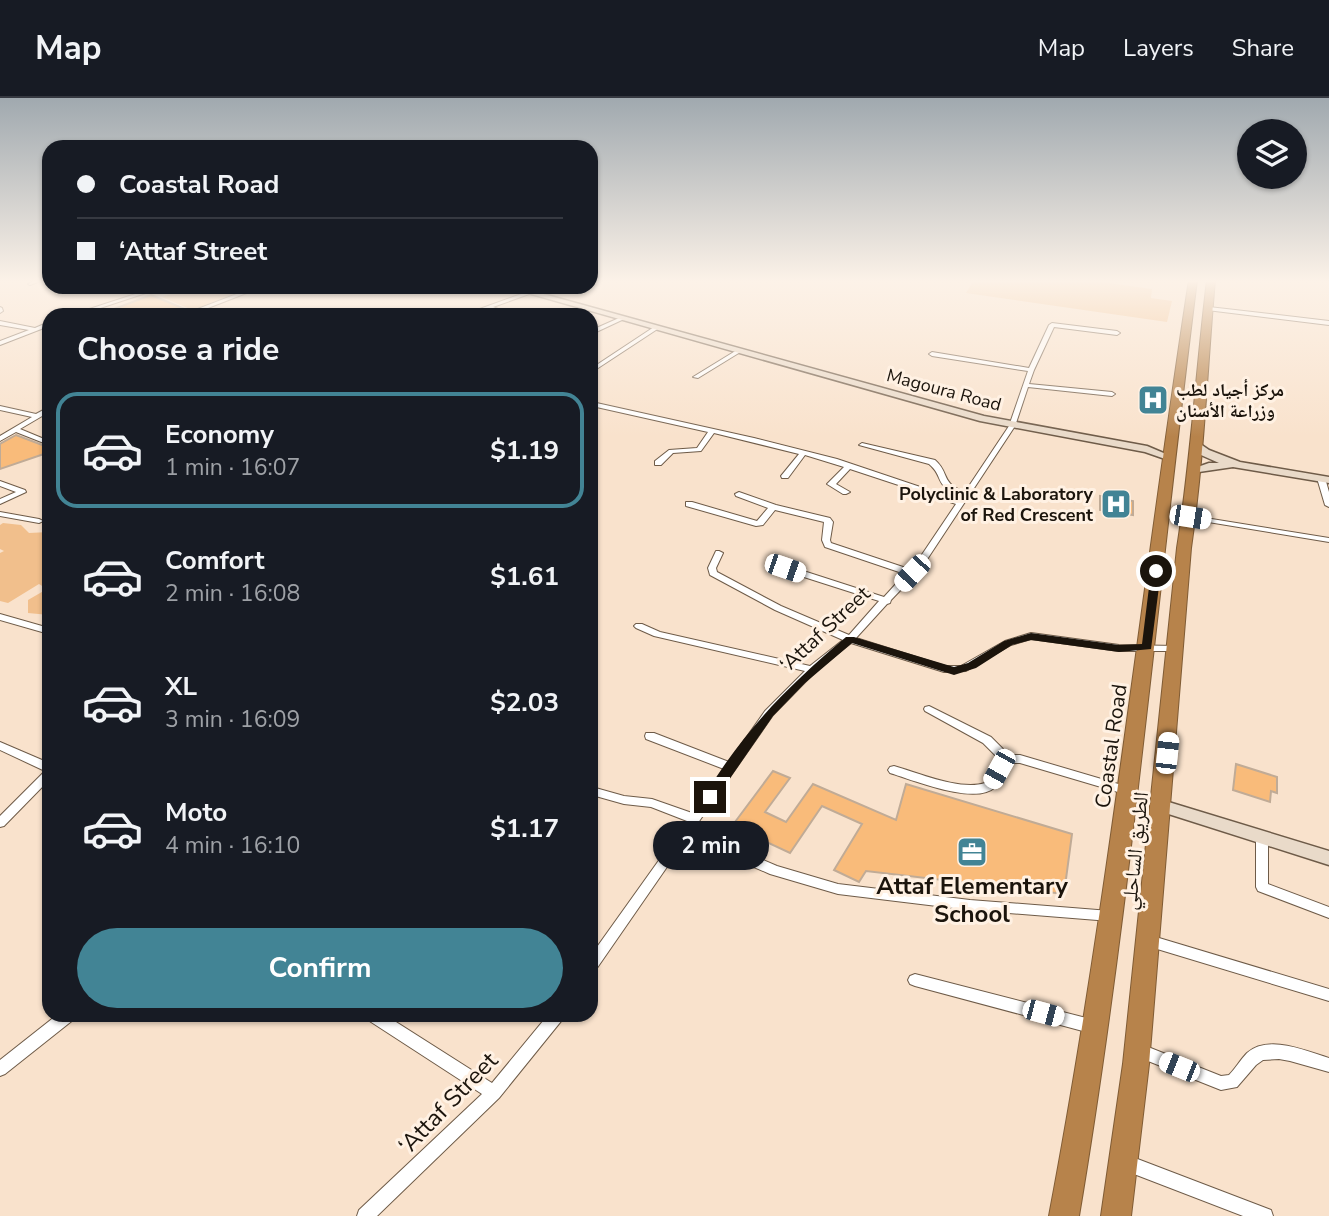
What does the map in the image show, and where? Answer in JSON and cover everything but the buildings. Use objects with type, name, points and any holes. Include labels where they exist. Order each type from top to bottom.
[{"type":"highway","name":"Coastal Road","points":[[1064,1216],[1128,791],[1169,451],[1192,332]]},
{"type":"highway","name":"الطريق الساحلي","points":[[1116,1216],[1137,1050],[1178,649],[1184,548],[1196,471],[1207,332]]},
{"type":"street","points":[[0,343],[26,332]]},
{"type":"street","points":[[598,366],[650,332]]},
{"type":"street","name":"Magoura Road","points":[[671,332],[1012,426],[1169,451]]},
{"type":"street","name":"‘Attaf Street","points":[[598,955],[769,713],[812,670],[850,639],[912,573],[1012,426],[1031,370],[1049,332]]},
{"type":"street","name":"‘Attaf Street","points":[[1110,332],[1117,333]]},
{"type":"street","points":[[696,377],[739,351]]},
{"type":"street","points":[[932,355],[1031,370]]},
{"type":"street","points":[[1026,385],[1112,394]]},
{"type":"street","points":[[598,405],[803,453],[962,498]]},
{"type":"street","points":[[0,408],[37,416]]},
{"type":"street","points":[[0,439],[42,413]]},
{"type":"street","points":[[16,430],[42,439]]},
{"type":"street","points":[[658,463],[671,451],[699,450],[712,431]]},
{"type":"street","points":[[1196,444],[1207,454],[1240,465],[1325,479],[1329,505]]},
{"type":"street","points":[[862,445],[932,462],[937,466],[941,481],[962,498]]},
{"type":"street","points":[[785,476],[803,453]]},
{"type":"street","points":[[1196,471],[1209,466],[1240,465]]},
{"type":"street","points":[[846,492],[831,484],[849,466]]},
{"type":"street","points":[[0,483],[22,490],[0,502]]},
{"type":"street","points":[[739,494],[773,507],[827,520],[828,545],[912,573]]},
{"type":"street","points":[[689,504],[755,524],[760,523],[773,507]]},
{"type":"street","points":[[0,514],[39,521]]},
{"type":"street","points":[[1190,517],[1329,540]]},
{"type":"street","points":[[719,553],[712,568],[713,573],[778,608],[850,639],[954,671],[972,665],[1008,643],[1031,636],[1119,648],[1178,649]]},
{"type":"street","points":[[785,568],[887,601]]},
{"type":"street","points":[[0,617],[42,629]]},
{"type":"street","points":[[639,625],[657,634],[812,670]]},
{"type":"street","points":[[929,709],[986,740],[1006,759],[1020,759],[1128,791]]},
{"type":"street","points":[[650,736],[731,766]]},
{"type":"street","points":[[0,746],[42,767]]},
{"type":"street","points":[[894,770],[950,786],[981,790],[990,786],[1006,759]]},
{"type":"street","points":[[0,823],[42,778]]},
{"type":"street","points":[[598,793],[624,800],[652,803],[694,819]]},
{"type":"street","points":[[1162,806],[1329,858]]},
{"type":"street","points":[[685,832],[793,878],[838,889],[970,905],[1110,916]]},
{"type":"street","points":[[1262,837],[1262,887],[1329,913]]},
{"type":"street","points":[[1148,941],[1329,995]]},
{"type":"street","points":[[915,980],[1094,1027]]},
{"type":"street","points":[[0,1069],[59,1022]]},
{"type":"street","points":[[384,1022],[494,1093]]},
{"type":"street","name":"‘Attaf Street","points":[[365,1216],[494,1093],[551,1022]]},
{"type":"street","points":[[1137,1050],[1221,1083],[1232,1082],[1255,1055],[1265,1052],[1276,1051],[1329,1065]]},
{"type":"street","points":[[1123,1162],[1265,1216]]},
{"type":"shaded area","points":[[0,525],[21,525],[29,533],[42,532],[42,586],[39,584],[8,603],[0,601],[0,553],[4,551],[0,549]]},
{"type":"shaded area","points":[[42,592],[42,614],[28,613],[28,600]]},
{"type":"place","name":"مركز أجياد لطب وزراعة الأسنان","points":[[1153,400]]},
{"type":"place","name":"Polyclinic & Laboratory of Red Crescent","points":[[1116,504]]},
{"type":"place","name":"Attaf Elementary School","points":[[972,852]]},
{"type":"route","points":[[710,797],[769,713],[850,639],[954,671],[972,665],[1018,638],[1031,636],[1119,648],[1147,647],[1156,571]]}]
